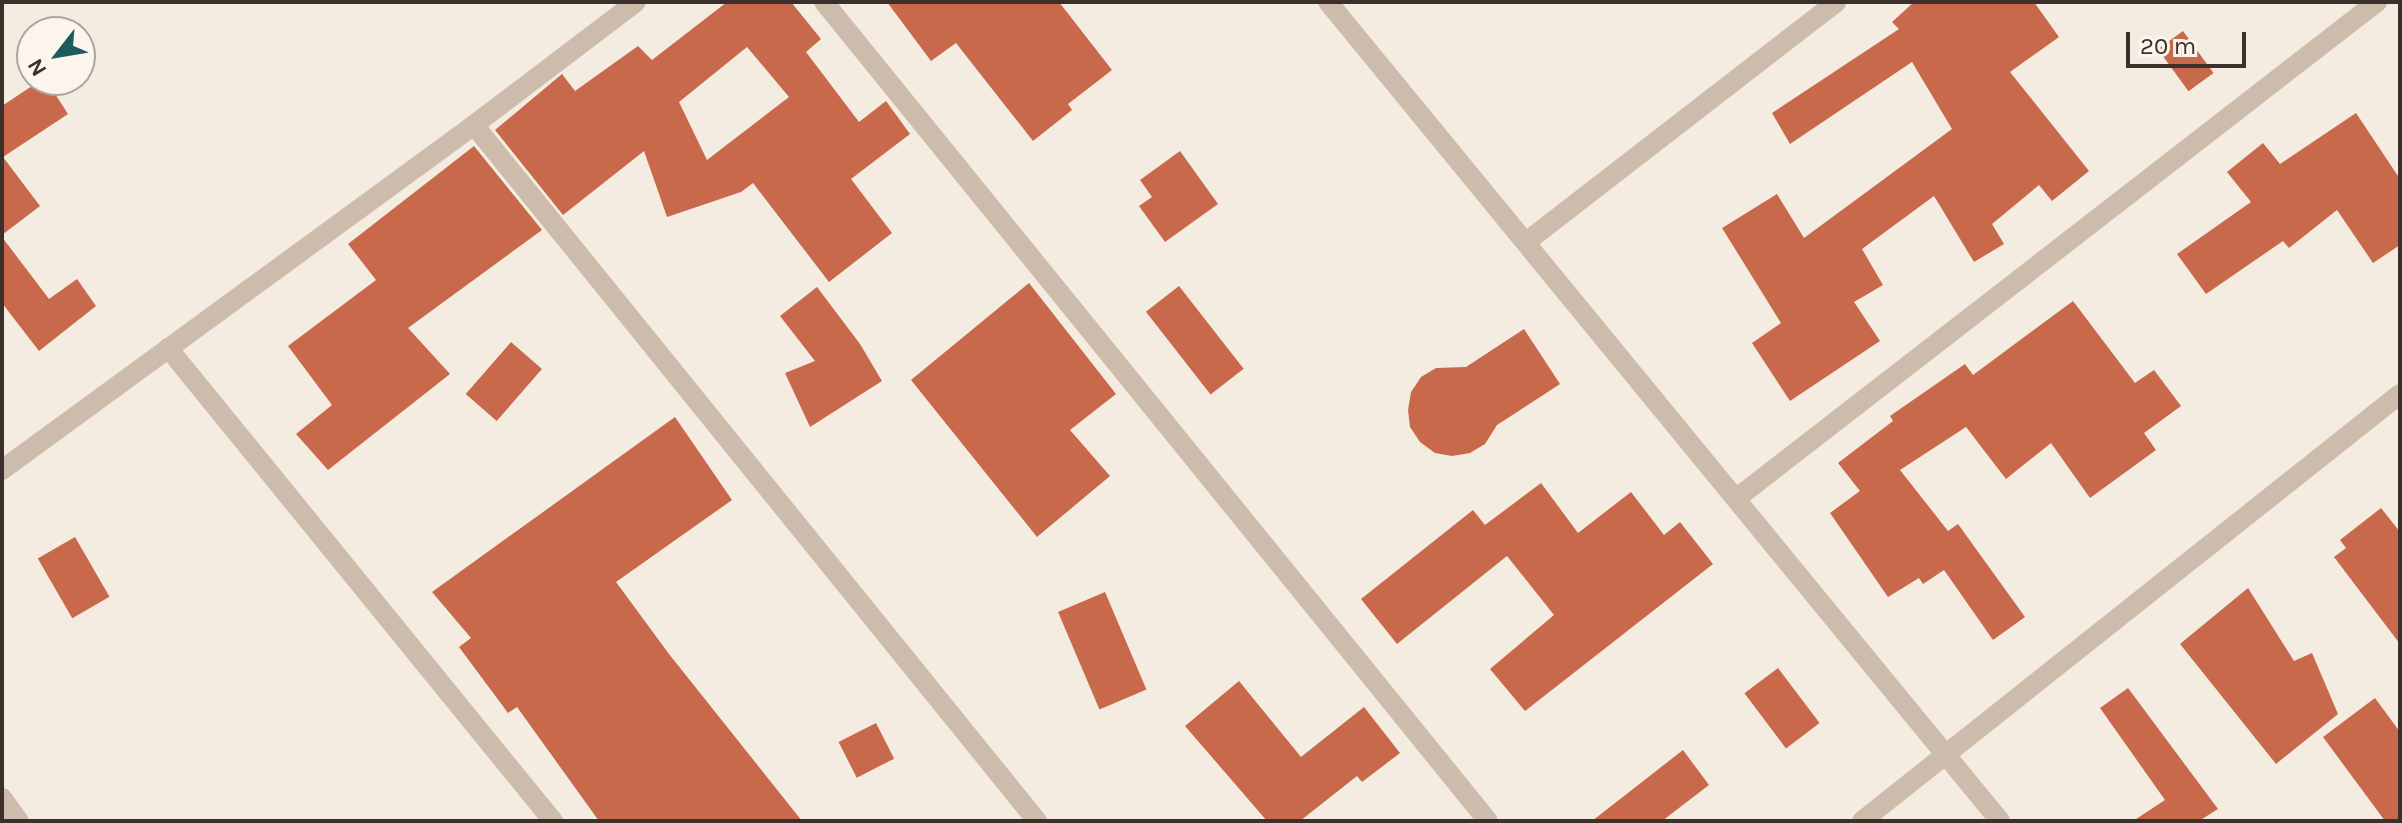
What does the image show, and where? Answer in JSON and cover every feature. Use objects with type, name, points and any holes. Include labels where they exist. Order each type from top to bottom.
[{"type":"street","points":[[2,470],[474,125],[636,2]]},
{"type":"street","points":[[824,2],[1488,821]]},
{"type":"street","points":[[1328,2],[2000,821]]},
{"type":"street","points":[[1526,242],[1836,2]]},
{"type":"street","points":[[1737,498],[2377,2]]},
{"type":"street","points":[[474,125],[1037,821]]},
{"type":"street","points":[[168,348],[553,821]]},
{"type":"street","points":[[1862,821],[2400,394]]},
{"type":"street","points":[[2,798],[19,821]]},
{"type":"building","points":[[727,2],[791,2],[821,39],[806,52],[859,122],[886,101],[910,134],[851,179],[892,233],[829,282],[753,183],[741,192],[667,217],[644,151],[563,215],[495,130],[562,74],[575,91],[638,46],[652,60]],"holes":[[[747,47],[789,97],[707,160],[679,102]]]},
{"type":"building","points":[[887,2],[1059,2],[1112,70],[1068,104],[1072,110],[1033,141],[956,43],[931,61]]},
{"type":"building","points":[[1914,2],[2034,2],[2059,37],[2010,72],[2089,171],[2052,201],[2039,185],[1992,224],[2004,244],[1974,262],[1934,196],[1862,249],[1883,285],[1854,302],[1880,341],[1790,401],[1752,343],[1781,323],[1722,228],[1777,194],[1804,238],[1952,129],[1912,62],[1790,144],[1772,113],[1899,29],[1892,22]]},
{"type":"building","points":[[2183,31],[2214,73],[2188,91],[2158,49]]},
{"type":"building","points":[[17,96],[56,96],[68,114],[3,157],[40,206],[2,235],[2,106]]},
{"type":"building","points":[[2356,113],[2400,179],[2400,245],[2373,263],[2337,210],[2289,248],[2283,241],[2206,294],[2177,254],[2251,202],[2227,172],[2263,143],[2280,164]]},
{"type":"building","points":[[474,146],[542,230],[408,328],[450,374],[328,470],[296,434],[332,405],[288,346],[376,280],[348,244]]},
{"type":"building","points":[[1180,151],[1218,204],[1165,242],[1139,206],[1152,197],[1140,180]]},
{"type":"building","points":[[2,237],[49,299],[77,279],[96,306],[39,351],[2,303]]},
{"type":"building","points":[[1029,283],[1116,394],[1070,430],[1110,476],[1037,537],[911,380]]},
{"type":"building","points":[[1179,286],[1244,369],[1211,395],[1146,312]]},
{"type":"building","points":[[817,287],[860,344],[882,381],[810,427],[785,373],[815,361],[780,316]]},
{"type":"building","points":[[2073,301],[2135,383],[2154,370],[2181,406],[2144,433],[2156,450],[2090,498],[2051,443],[2006,479],[1966,427],[1900,470],[1948,531],[1958,524],[2025,617],[1993,640],[1944,570],[1923,584],[1919,578],[1888,597],[1830,513],[1860,491],[1838,463],[1893,421],[1890,416],[1965,364],[1973,375]]},
{"type":"building","points":[[1524,329],[1560,384],[1497,425],[1485,444],[1470,453],[1452,456],[1435,453],[1420,442],[1410,427],[1408,410],[1411,392],[1421,377],[1436,368],[1466,367]]},
{"type":"building","points":[[511,342],[542,369],[497,421],[466,394]]},
{"type":"building","points":[[675,417],[732,500],[616,582],[802,821],[599,821],[517,707],[508,713],[459,647],[471,638],[432,592]]},
{"type":"building","points":[[1541,483],[1578,533],[1631,492],[1664,535],[1680,522],[1713,564],[1525,711],[1490,669],[1554,615],[1507,556],[1397,644],[1361,599],[1473,510],[1485,525]]},
{"type":"building","points":[[2381,508],[2400,532],[2400,644],[2334,557],[2346,548],[2340,540]]},
{"type":"building","points":[[75,537],[110,597],[72,618],[38,558]]},
{"type":"building","points":[[2248,588],[2294,661],[2312,653],[2338,714],[2276,764],[2180,644]]},
{"type":"building","points":[[1105,592],[1146,690],[1099,710],[1058,612]]},
{"type":"building","points":[[1778,668],[1820,723],[1786,748],[1744,693]]},
{"type":"building","points":[[1239,681],[1301,757],[1364,707],[1400,753],[1362,782],[1357,776],[1300,821],[1267,821],[1185,726]]},
{"type":"building","points":[[2128,688],[2218,809],[2199,821],[2133,821],[2165,800],[2100,708]]},
{"type":"building","points":[[2375,698],[2400,732],[2400,821],[2385,821],[2323,737]]},
{"type":"building","points":[[876,723],[894,759],[857,778],[839,742]]},
{"type":"building","points":[[1683,750],[1709,785],[1662,821],[1592,821]]}]
